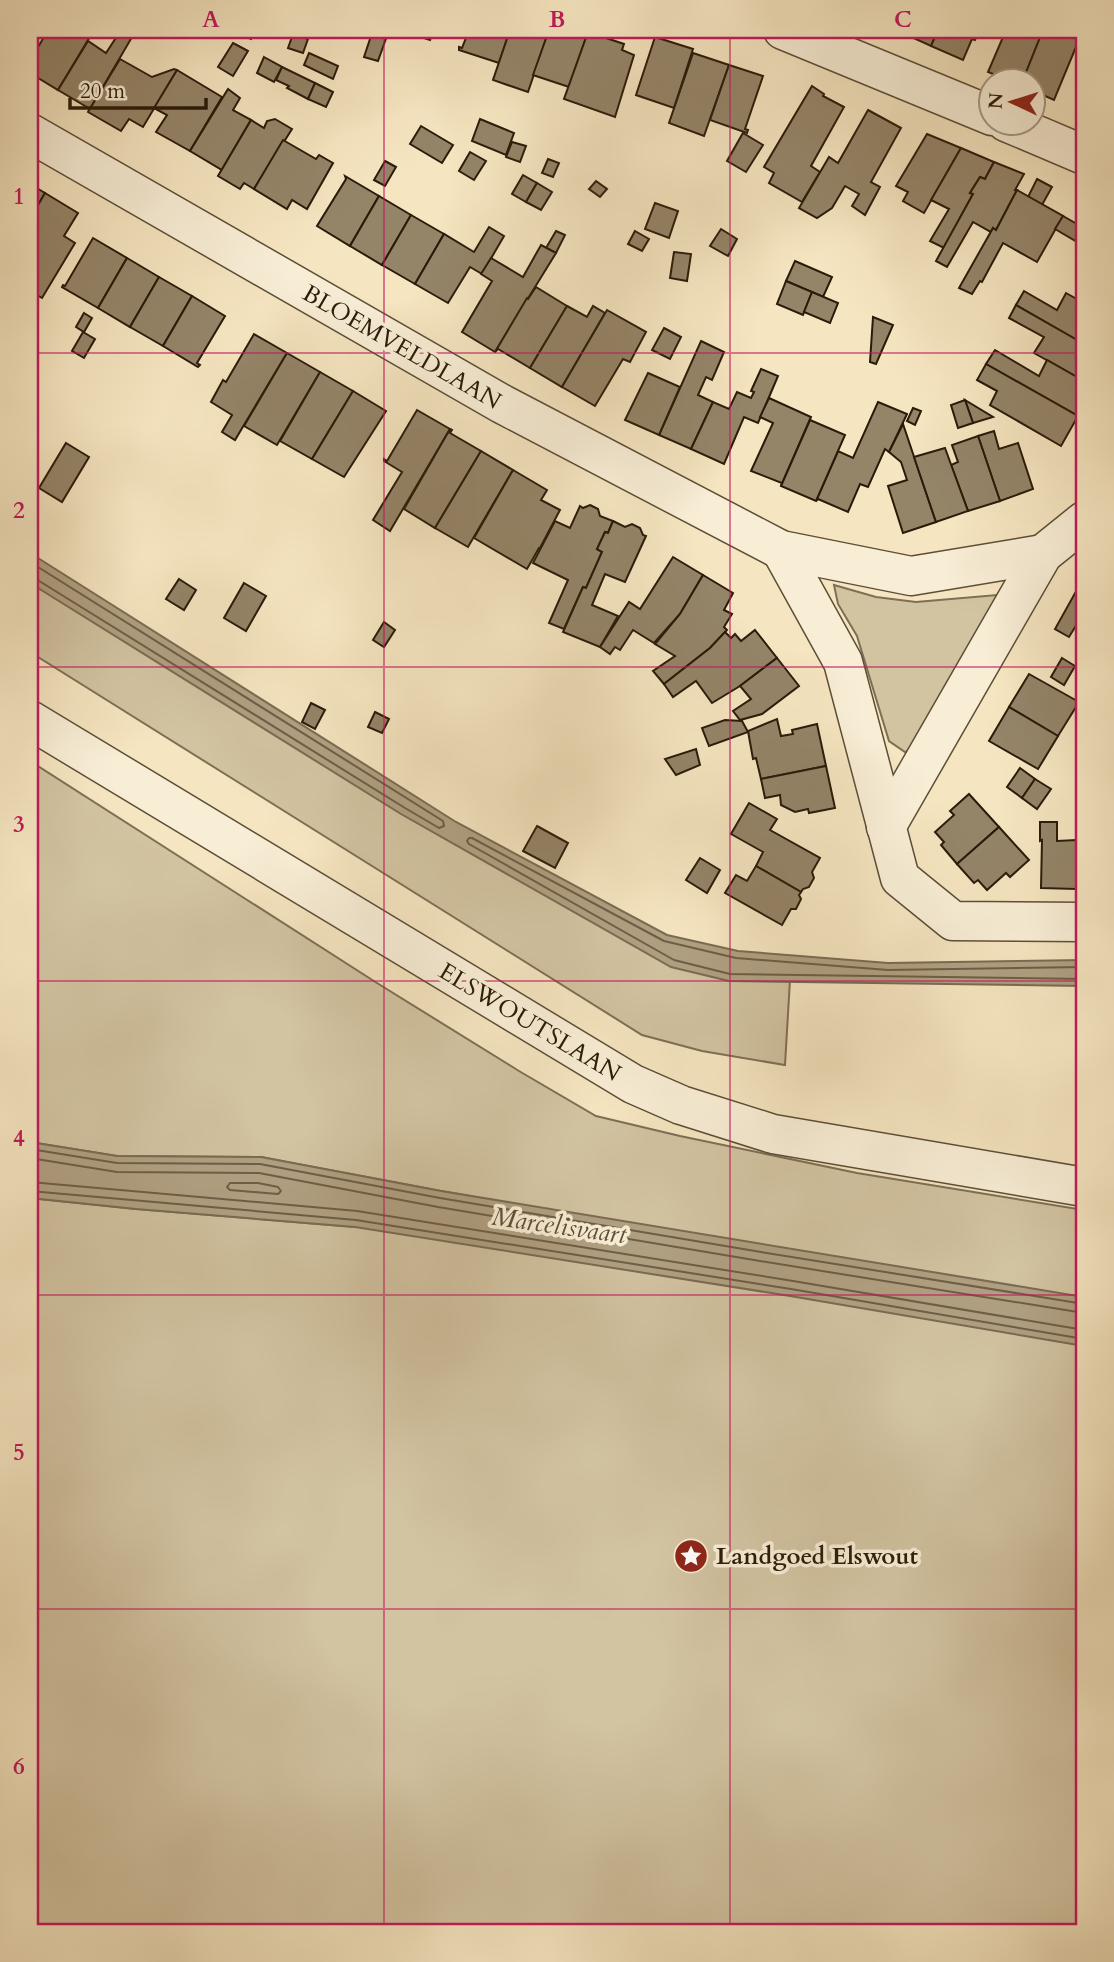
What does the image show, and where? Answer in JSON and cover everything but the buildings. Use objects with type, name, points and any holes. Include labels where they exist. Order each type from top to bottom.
[{"type":"street","points":[[783,30],[978,111]]},
{"type":"street","name":"BLOEMVELDLAAN","points":[[30,133],[502,404],[781,550],[911,576],[1043,554]]},
{"type":"street","points":[[1039,136],[1084,155]]},
{"type":"street","points":[[886,827],[1043,554],[1084,521]]},
{"type":"street","points":[[781,550],[844,662],[900,878],[953,921],[1084,922]]},
{"type":"street","name":"ELSWOUTSLAAN","points":[[30,720],[633,1084],[681,1105],[772,1134],[1084,1187]]},
{"type":"shaded area","points":[[30,559],[440,821],[679,946],[791,963],[785,1065],[702,1051],[642,1035],[30,652]]},
{"type":"shaded area","points":[[834,585],[876,597],[916,602],[997,595],[999,607],[921,743],[905,752],[889,741],[857,636],[838,604]]},
{"type":"shaded area","points":[[30,761],[377,983],[596,1116],[857,1173],[1084,1210],[1084,1932],[30,1932],[30,1198],[355,1227],[667,1230],[261,1157],[117,1156],[30,1142]]},
{"type":"water","points":[[30,553],[456,822],[667,935],[738,951],[888,963],[1084,960],[1084,986],[729,981],[671,967],[401,814],[30,583]]},
{"type":"water","name":"Marcelisvaart","points":[[30,1142],[117,1156],[261,1157],[441,1191],[1084,1297],[1084,1346],[355,1227],[30,1198]]},
{"type":"place","name":"Landgoed Elswout","points":[[691,1556]]}]
